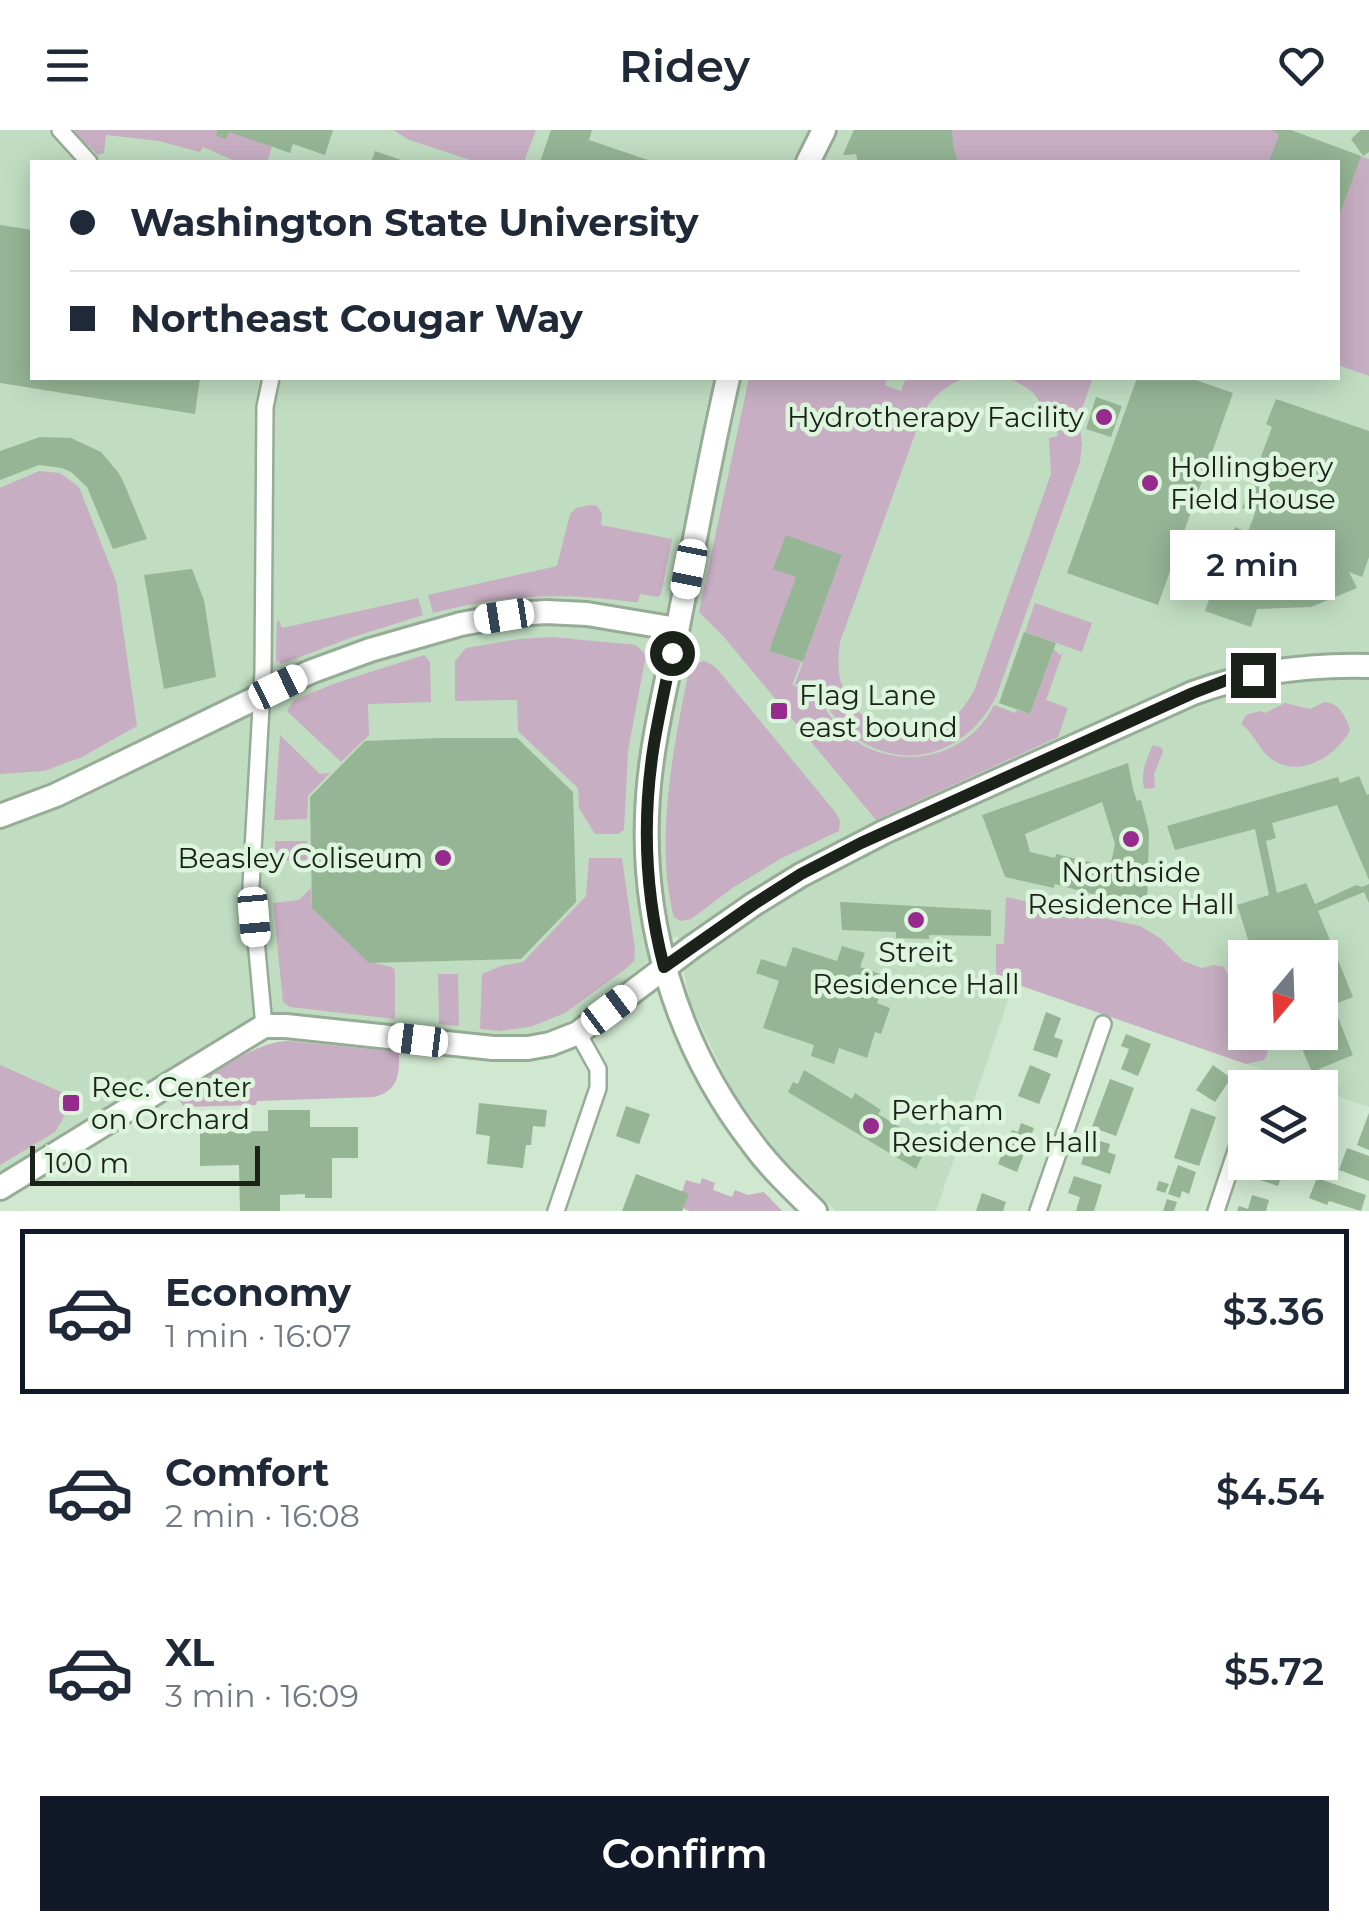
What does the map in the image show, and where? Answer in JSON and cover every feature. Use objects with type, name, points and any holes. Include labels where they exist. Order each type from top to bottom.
[{"type":"street","points":[[60,130],[87,160]]},
{"type":"street","points":[[809,160],[824,130]]},
{"type":"street","points":[[264,1026],[251,886],[263,671],[265,407],[272,380]]},
{"type":"street","points":[[725,380],[654,744],[646,820],[650,892],[656,934],[674,1000],[707,1074],[730,1113],[766,1160],[815,1211]]},
{"type":"street","points":[[0,816],[70,788],[310,672],[461,624],[546,612],[587,614],[678,629]]},
{"type":"street","points":[[0,1188],[264,1026],[493,1048],[538,1048],[578,1034],[754,904],[846,851],[1232,678],[1307,666],[1369,666]]},
{"type":"street","points":[[1038,1211],[1103,1024]]},
{"type":"street","points":[[556,1211],[598,1088],[598,1069],[578,1034]]},
{"type":"street","points":[[1216,1211],[1228,1175]]},
{"type":"shaded area","points":[[0,130],[1369,130],[1369,1107],[1338,1096],[1338,1070],[1264,1070],[1014,983],[936,1211],[836,1211],[777,1152],[733,1092],[690,1002],[677,935],[573,1019],[557,1027],[497,1039],[285,1015],[0,1176]]},
{"type":"shaded area","points":[[72,130],[217,130],[216,136],[226,139],[229,130],[272,147],[268,160],[232,160],[203,147],[200,152],[159,141],[106,135],[104,153],[98,155]]},
{"type":"shaded area","points":[[394,130],[536,130],[525,160],[470,160],[407,139]]},
{"type":"shaded area","points":[[854,130],[1293,130],[1283,160],[858,160],[856,154],[843,155]]},
{"type":"shaded area","points":[[1352,153],[1369,159],[1369,376],[1340,366],[1340,189]]},
{"type":"shaded area","points":[[749,380],[886,380],[885,385],[901,391],[905,380],[962,380],[942,390],[923,412],[840,642],[838,660],[843,689],[852,705],[880,726],[914,732],[947,722],[974,691],[1051,474],[1049,438],[1058,436],[1056,429],[1047,430],[1036,396],[1011,380],[1092,380],[1079,417],[1080,462],[996,697],[978,723],[956,742],[932,752],[907,755],[882,751],[858,739],[837,720],[820,693],[795,684],[842,555],[796,577],[770,651],[801,662],[792,685],[819,694],[840,728],[858,743],[879,752],[901,756],[923,756],[964,740],[981,725],[994,705],[1030,714],[1054,649],[1060,655],[1063,652],[1046,700],[1068,708],[1058,737],[876,820],[699,612]]},
{"type":"shaded area","points":[[39,471],[60,473],[79,487],[116,581],[137,726],[82,757],[44,771],[0,774],[0,488]]},
{"type":"shaded area","points":[[591,505],[602,513],[601,525],[672,539],[658,597],[640,594],[638,602],[632,602],[532,597],[433,613],[428,595],[557,566],[570,514],[576,508]]},
{"type":"shaded area","points":[[418,598],[423,615],[282,664],[276,660],[277,620],[282,628]]},
{"type":"shaded area","points":[[1035,603],[1092,623],[1082,652],[1025,632]]},
{"type":"shaded area","points":[[552,637],[636,645],[646,655],[628,751],[624,830],[618,834],[595,834],[579,808],[578,788],[518,731],[517,700],[455,701],[455,661],[466,648]]},
{"type":"shaded area","points":[[424,655],[430,662],[431,702],[368,704],[369,735],[341,762],[287,711],[294,700]]},
{"type":"shaded area","points":[[704,661],[719,671],[840,821],[839,831],[780,859],[691,919],[681,921],[674,917],[668,888],[668,794],[690,665]]},
{"type":"shaded area","points":[[1324,702],[1338,707],[1350,730],[1335,749],[1314,763],[1279,763],[1241,724],[1246,715],[1265,713],[1285,703],[1310,709]]},
{"type":"shaded area","points":[[280,735],[320,774],[330,773],[308,796],[307,819],[274,820]]},
{"type":"shaded area","points":[[1153,745],[1163,752],[1154,774],[1155,787],[1150,789],[1144,788],[1143,777]]},
{"type":"shaded area","points":[[275,841],[307,841],[307,860],[275,861]]},
{"type":"shaded area","points":[[589,858],[622,858],[634,961],[565,1013],[530,1027],[480,1029],[482,974],[523,962],[586,896]]},
{"type":"shaded area","points":[[311,888],[312,908],[369,962],[395,970],[395,1019],[290,1007],[283,1002],[273,903],[299,900]]},
{"type":"shaded area","points":[[1006,897],[1140,926],[1160,938],[1183,961],[1202,968],[1224,967],[1228,975],[1228,1050],[1268,1053],[1264,1060],[1246,1064],[996,977],[996,944],[1004,944]]},
{"type":"shaded area","points":[[438,974],[458,974],[459,1026],[439,1024]]},
{"type":"shaded area","points":[[289,1041],[399,1052],[396,1081],[388,1091],[374,1097],[257,1101],[256,1105],[184,1107],[175,1094],[247,1053]]},
{"type":"shaded area","points":[[0,1065],[68,1095],[65,1105],[69,1108],[55,1132],[0,1165]]},
{"type":"shaded area","points":[[702,1178],[715,1183],[713,1190],[732,1197],[735,1190],[748,1195],[764,1192],[782,1211],[683,1208],[688,1195],[682,1192],[686,1180],[700,1184]]},
{"type":"building","points":[[217,130],[333,130],[325,155],[293,144],[290,153],[229,132],[226,139],[216,136]]},
{"type":"building","points":[[551,130],[592,130],[589,140],[648,160],[541,160]]},
{"type":"building","points":[[854,130],[952,130],[957,160],[858,160],[856,154],[843,155]]},
{"type":"building","points":[[1272,130],[1291,130],[1361,156],[1340,214],[1340,160],[1270,160],[1279,135]]},
{"type":"building","points":[[1361,130],[1369,130],[1369,152],[1363,156],[1351,139]]},
{"type":"building","points":[[375,151],[401,160],[372,160]]},
{"type":"building","points":[[0,225],[30,230],[30,380],[200,380],[195,414],[0,383]]},
{"type":"building","name":"Hollingbery Field House","points":[[1136,380],[1196,380],[1233,393],[1158,605],[1067,573]]},
{"type":"building","name":"Hydrotherapy Facility","points":[[1096,397],[1122,406],[1111,437],[1086,429]]},
{"type":"building","points":[[1276,399],[1369,431],[1369,557],[1362,577],[1349,572],[1357,588],[1311,607],[1257,609],[1251,627],[1205,611],[1235,527],[1248,532],[1255,513],[1242,508],[1272,427],[1266,424]]},
{"type":"building","points":[[40,437],[71,438],[101,452],[124,483],[147,539],[113,549],[87,487],[62,468],[39,465],[0,480],[0,451]]},
{"type":"building","points":[[786,535],[842,555],[803,662],[769,651],[796,577],[773,569]]},
{"type":"building","points":[[192,569],[204,600],[216,677],[164,689],[144,575]]},
{"type":"building","points":[[1024,632],[1056,643],[1030,714],[999,703]]},
{"type":"building","name":"Beasley Coliseum","points":[[517,738],[573,792],[576,902],[521,959],[369,963],[312,908],[310,797],[365,741]]},
{"type":"building","name":"Northside Residence Hall","points":[[1128,763],[1149,831],[1147,909],[1055,884],[1054,888],[1005,877],[982,815]],"holes":[[[1102,802],[1115,844],[1110,867],[1030,852],[1025,834]]]},
{"type":"building","points":[[1359,776],[1369,794],[1369,880],[1337,805],[1272,823],[1276,838],[1266,841],[1277,893],[1306,883],[1315,904],[1356,885],[1369,884],[1369,903],[1364,892],[1318,911],[1330,940],[1247,940],[1237,905],[1269,895],[1255,829],[1175,850],[1167,826],[1338,777],[1340,783]]},
{"type":"building","name":"Streit Residence Hall","points":[[840,902],[991,910],[991,936],[896,938],[896,932],[842,930]]},
{"type":"building","points":[[842,946],[865,953],[860,967],[886,976],[877,1003],[890,1008],[881,1034],[875,1032],[867,1058],[839,1048],[834,1064],[811,1056],[814,1045],[763,1028],[779,981],[756,973],[761,959],[786,967],[793,947],[837,961]]},
{"type":"building","points":[[1338,960],[1353,997],[1338,1003]]},
{"type":"building","points":[[1046,1012],[1061,1018],[1054,1037],[1063,1040],[1057,1058],[1033,1050]]},
{"type":"building","points":[[1338,1018],[1353,1055],[1311,1070],[1303,1050],[1338,1050]]},
{"type":"building","points":[[1126,1034],[1151,1044],[1138,1076],[1121,1069],[1129,1049],[1121,1046]]},
{"type":"building","points":[[1030,1065],[1051,1074],[1039,1104],[1018,1096]]},
{"type":"building","points":[[1213,1065],[1228,1076],[1215,1102],[1196,1090]]},
{"type":"building","name":"Perham Residence Hall","points":[[804,1070],[852,1099],[855,1093],[881,1110],[878,1114],[928,1144],[916,1169],[788,1092],[793,1082],[798,1084]]},
{"type":"building","points":[[1110,1079],[1134,1088],[1116,1136],[1092,1127]]},
{"type":"building","points":[[479,1103],[547,1110],[545,1127],[533,1126],[523,1168],[487,1164],[490,1136],[476,1134]]},
{"type":"building","points":[[626,1106],[650,1114],[639,1144],[616,1136]]},
{"type":"building","points":[[1191,1108],[1216,1117],[1199,1166],[1174,1158]]},
{"type":"building","points":[[268,1110],[310,1110],[310,1127],[358,1127],[358,1158],[332,1158],[332,1198],[280,1195],[280,1211],[240,1211],[239,1165],[200,1166],[200,1132],[268,1131]]},
{"type":"building","points":[[1369,1113],[1369,1150],[1357,1145]]},
{"type":"building","points":[[1021,1123],[1034,1128],[1017,1172],[998,1164],[1012,1130],[1018,1132]]},
{"type":"building","points":[[1090,1138],[1110,1144],[1108,1152],[1116,1155],[1110,1174],[1081,1164]]},
{"type":"building","points":[[1347,1148],[1369,1156],[1369,1181],[1339,1170]]},
{"type":"building","points":[[1178,1165],[1196,1172],[1189,1194],[1182,1191],[1180,1198],[1168,1194]]},
{"type":"building","points":[[636,1174],[689,1194],[682,1211],[622,1211]]},
{"type":"building","points":[[1074,1176],[1102,1185],[1094,1211],[1076,1211],[1080,1197],[1068,1193]]},
{"type":"building","points":[[1316,1180],[1366,1195],[1361,1211],[1309,1198]]},
{"type":"building","points":[[1159,1181],[1169,1184],[1165,1193],[1156,1190]]},
{"type":"building","points":[[982,1193],[1006,1202],[1003,1211],[976,1211]]},
{"type":"building","points":[[1252,1195],[1269,1200],[1266,1211],[1237,1211],[1239,1206],[1248,1209]]},
{"type":"building","points":[[1167,1199],[1177,1202],[1174,1211],[1163,1211]]},
{"type":"place","name":"Hydrotherapy Facility","points":[[1104,417]]},
{"type":"place","name":"Hollingbery Field House","points":[[1150,483]]},
{"type":"place","name":"Flag Lane east bound","points":[[779,711]]},
{"type":"place","name":"Northside Residence Hall","points":[[1131,839]]},
{"type":"place","name":"Beasley Coliseum","points":[[443,858]]},
{"type":"place","name":"Streit Residence Hall","points":[[916,920]]},
{"type":"place","name":"Rec. Center on Orchard","points":[[71,1103]]},
{"type":"place","name":"Perham Residence Hall","points":[[871,1126]]},
{"type":"route","points":[[672,653],[654,744],[646,820],[650,892],[664,967],[801,874],[861,843],[1193,693],[1232,678],[1253,675]]}]
